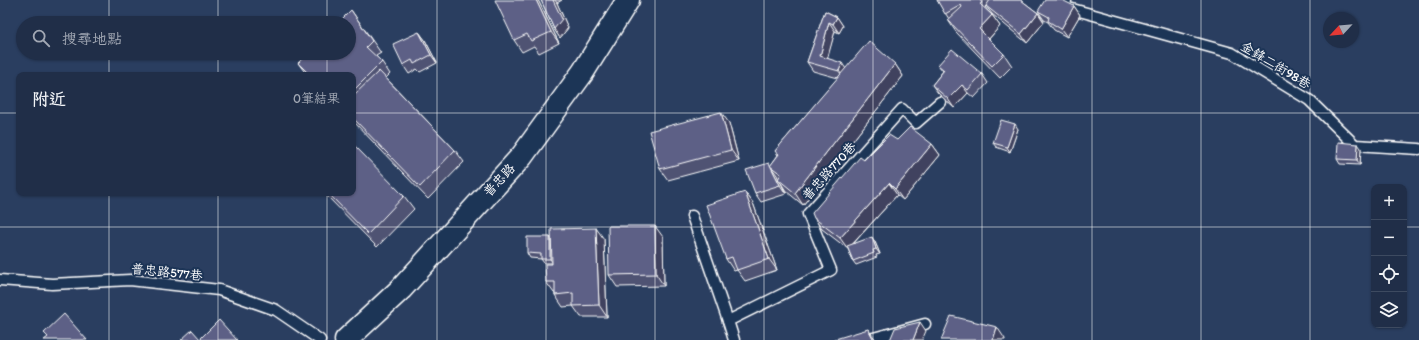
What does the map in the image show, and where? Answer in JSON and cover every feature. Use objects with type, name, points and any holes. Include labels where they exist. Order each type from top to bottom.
[{"type":"street","name":"普忠路","points":[[346,340],[401,289],[522,156],[583,72],[628,0]]},
{"type":"lane","name":"金鋒二街98巷","points":[[1066,0],[1065,7],[1232,53],[1309,100],[1355,146],[1419,149]]},
{"type":"lane","name":"普忠路770巷","points":[[728,321],[831,270],[808,214],[902,109],[916,122],[940,102]]},
{"type":"lane","points":[[692,216],[734,340]]},
{"type":"lane","name":"普忠路577巷","points":[[0,280],[52,284],[130,280],[219,290],[276,310],[320,340]]},
{"type":"lane","points":[[866,340],[925,324]]},
{"type":"building","points":[[495,0],[536,0],[551,32],[531,41],[527,34],[514,40]]},
{"type":"building","points":[[541,0],[553,0],[562,19],[554,29]]},
{"type":"building","points":[[937,0],[980,0],[982,3],[980,4],[992,15],[979,29],[1004,54],[992,66],[948,20],[962,7],[961,5],[945,14]]},
{"type":"building","points":[[990,0],[1021,0],[1038,13],[1021,34],[986,6]]},
{"type":"building","points":[[1045,0],[1062,0],[1074,6],[1061,29],[1048,21],[1049,17],[1038,11]]},
{"type":"building","points":[[351,10],[355,16],[345,16]]},
{"type":"building","points":[[825,11],[837,17],[833,24],[829,22],[820,56],[842,63],[839,71],[807,62]]},
{"type":"building","points":[[356,17],[372,41],[366,47],[382,62],[356,88],[356,72],[307,72],[298,63],[301,60],[356,60]]},
{"type":"building","points":[[419,32],[431,55],[414,64],[412,60],[403,65],[393,44]]},
{"type":"building","points":[[869,41],[895,64],[795,193],[778,179],[781,174],[770,166],[779,154],[775,151]]},
{"type":"building","points":[[952,49],[982,74],[968,90],[962,85],[948,99],[932,85],[944,70],[938,65]]},
{"type":"building","points":[[379,71],[455,150],[420,187],[356,121],[356,93]]},
{"type":"building","points":[[721,112],[731,150],[660,169],[649,131]]},
{"type":"building","points":[[1001,120],[1015,124],[1007,147],[993,143]]},
{"type":"building","points":[[910,127],[932,144],[895,189],[889,183],[840,238],[814,218],[812,213],[860,157],[864,160],[889,135],[897,140]]},
{"type":"building","points":[[1338,142],[1358,144],[1357,160],[1337,159]]},
{"type":"building","points":[[356,147],[404,196],[368,234],[331,196],[356,196]]},
{"type":"building","points":[[769,163],[780,185],[755,193],[746,170]]},
{"type":"building","points":[[745,192],[769,259],[737,270],[732,257],[726,259],[706,205]]},
{"type":"building","points":[[608,226],[655,226],[656,274],[609,275]]},
{"type":"building","points":[[596,228],[599,305],[573,306],[573,293],[555,295],[555,282],[546,282],[545,264],[552,264],[551,229]]},
{"type":"building","points":[[527,237],[550,237],[550,259],[541,259],[541,254],[527,253]]},
{"type":"building","points":[[872,237],[876,249],[873,250],[874,253],[853,261],[847,246]]},
{"type":"building","points":[[64,314],[87,340],[44,340],[48,337],[44,333]]},
{"type":"building","points":[[951,316],[997,327],[993,340],[941,340]]},
{"type":"building","points":[[219,320],[237,340],[181,340],[192,330],[200,339]]},
{"type":"building","points":[[920,322],[913,340],[890,340],[895,328]]},
{"type":"building","points":[[868,329],[874,340],[832,340]]}]
